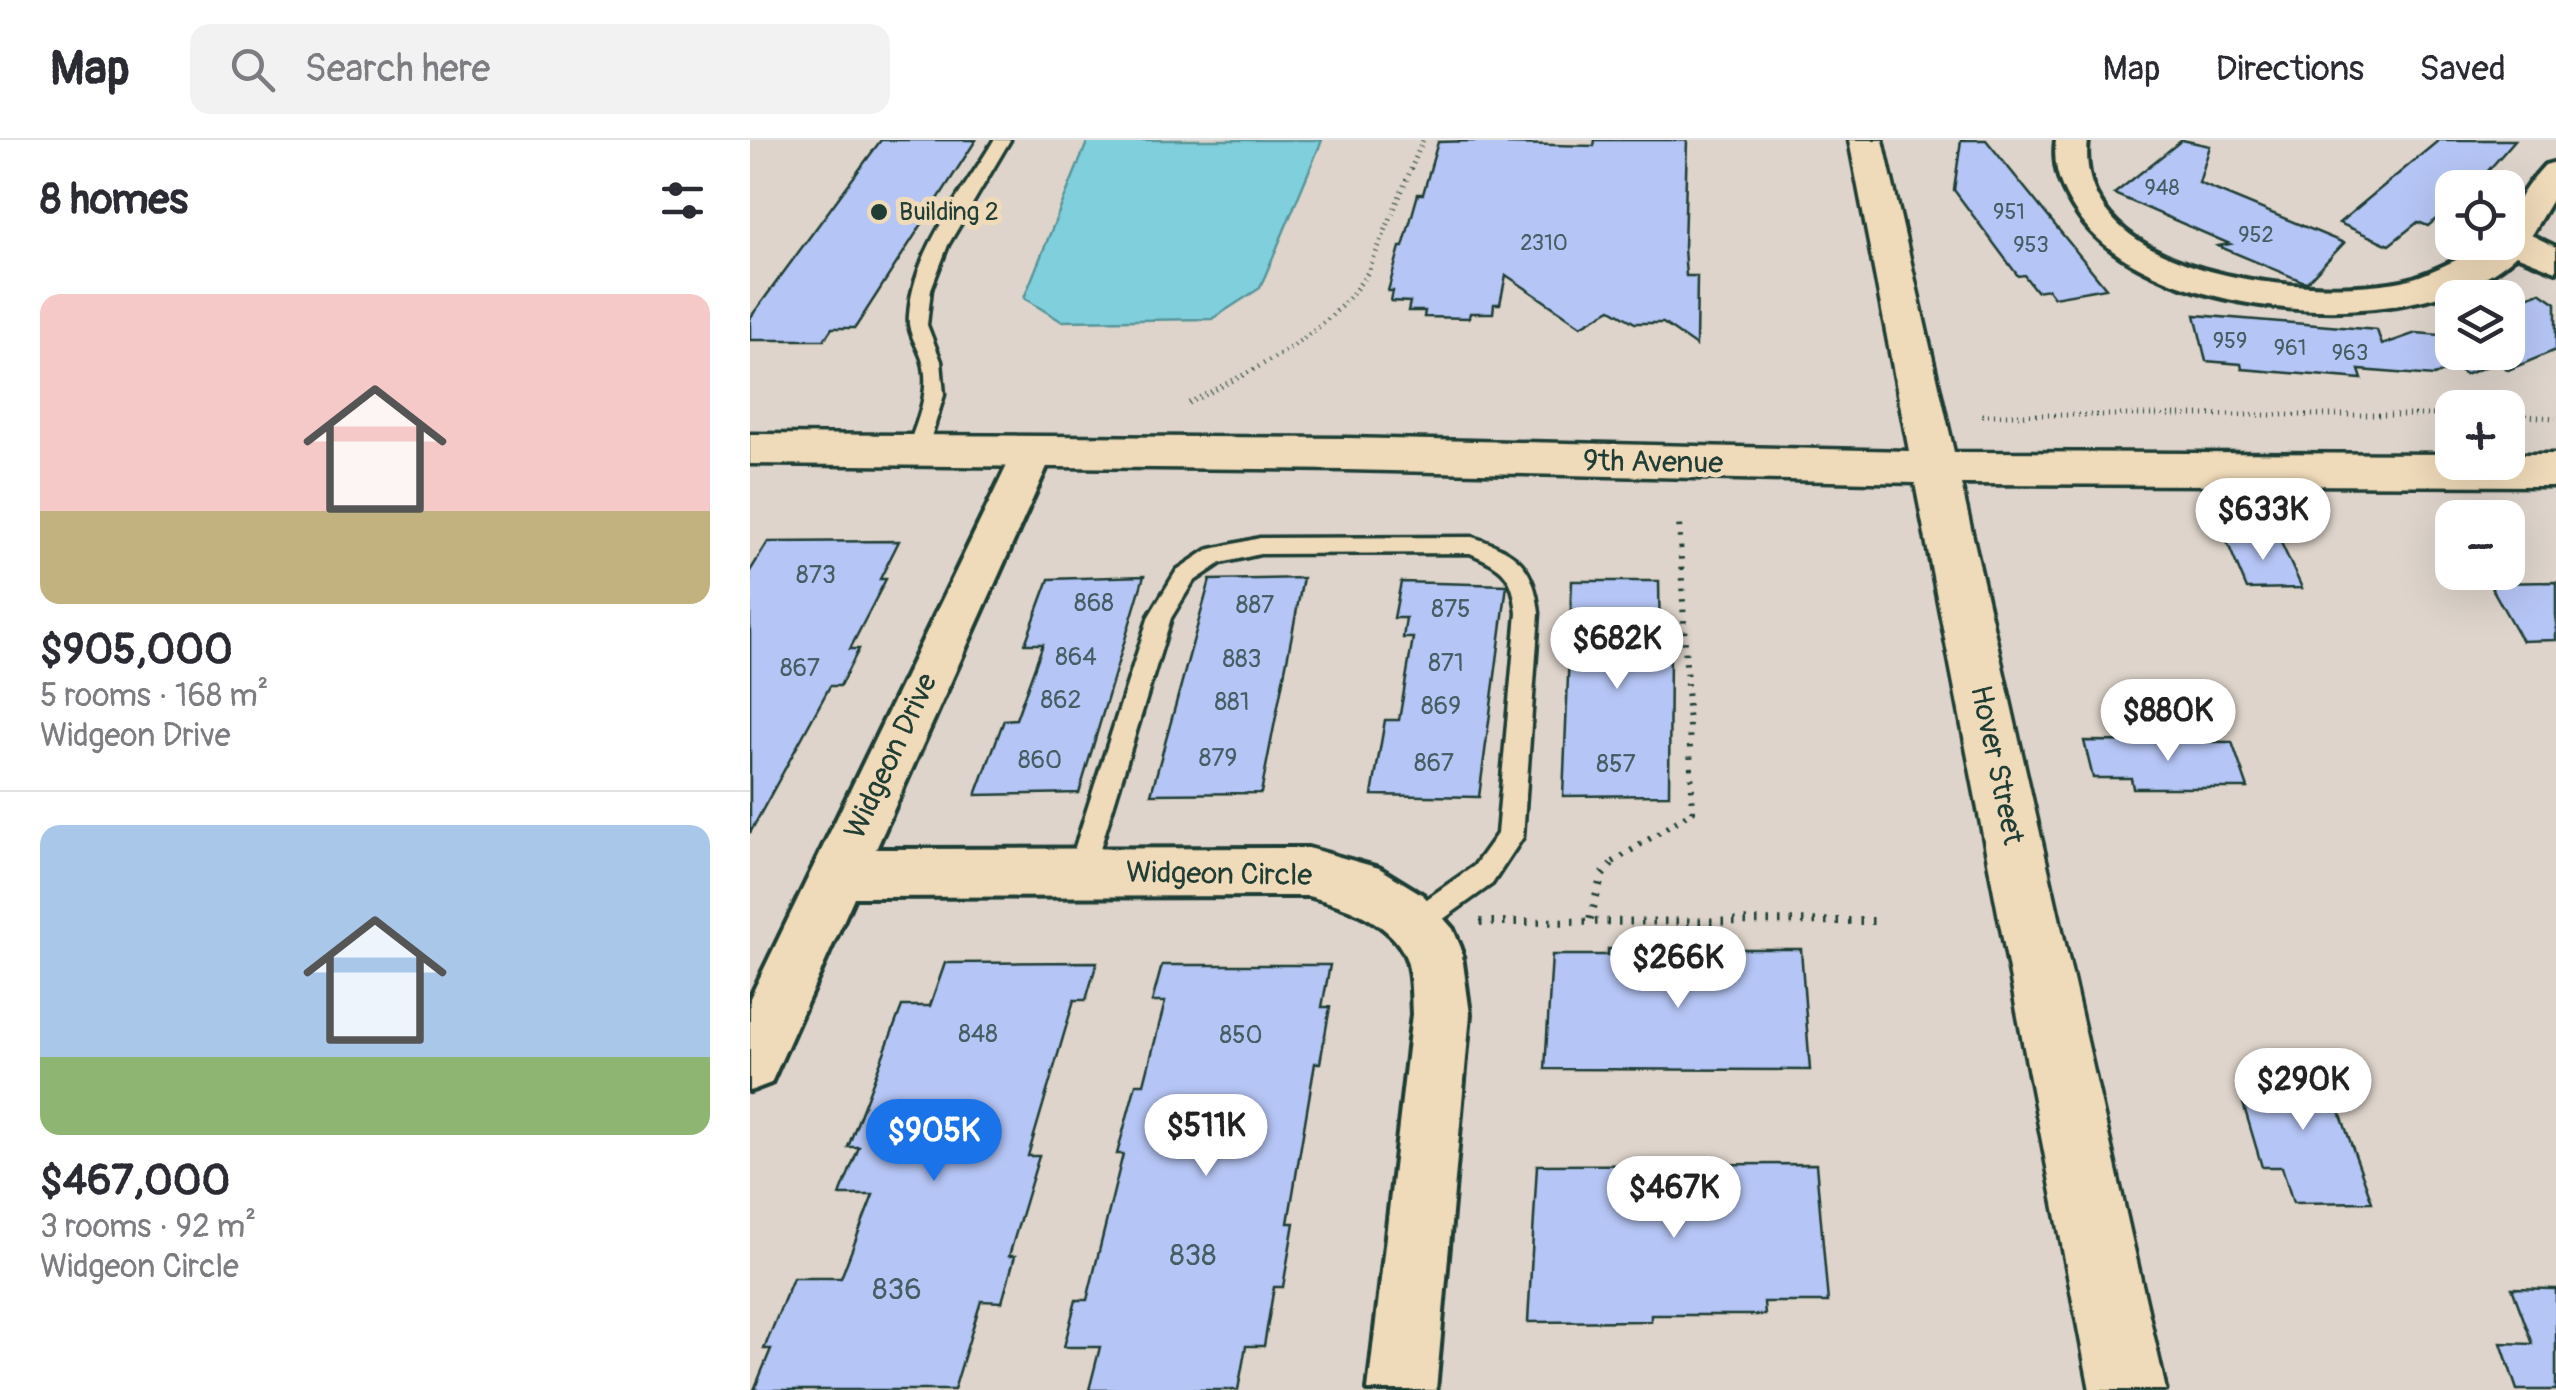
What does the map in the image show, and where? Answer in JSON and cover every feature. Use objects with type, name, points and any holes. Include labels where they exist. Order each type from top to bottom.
[{"type":"main road","name":"Hover Street","points":[[1866,140],[2128,1390]]},
{"type":"main road","name":"9th Avenue","points":[[750,449],[1935,468],[2556,470]]},
{"type":"street","points":[[2072,140],[2074,180],[2090,213],[2110,235],[2138,255],[2185,276],[2241,290],[2300,297],[2385,296],[2435,285],[2489,260]]},
{"type":"street","points":[[2525,215],[2540,187],[2556,172]]},
{"type":"street","points":[[2525,246],[2556,261]]},
{"type":"street","name":"Widgeon Drive","points":[[750,1062],[1034,451]]},
{"type":"street","name":"Widgeon Circle","points":[[836,873],[1308,872],[1360,885],[1404,913],[1433,948],[1440,1014],[1402,1390]]},
{"type":"lane","points":[[918,450],[936,393],[932,362],[917,332],[918,309],[930,267],[1002,140]]},
{"type":"lane","points":[[1080,872],[1160,616],[1185,576],[1215,556],[1260,546],[1472,545],[1506,560],[1525,583],[1528,613],[1510,837],[1482,874],[1414,924]]},
{"type":"path","points":[[1189,404],[1296,348],[1356,291],[1368,272],[1417,148],[1424,140]]},
{"type":"path","points":[[1982,415],[2435,415]]},
{"type":"path","points":[[2525,416],[2556,418]]},
{"type":"path","points":[[1590,920],[1591,897],[1613,858],[1678,824],[1692,810],[1684,564],[1679,520]]},
{"type":"path","points":[[1414,924],[1878,921]]},
{"type":"water","points":[[1088,140],[1322,140],[1260,288],[1212,319],[1061,321],[1024,298]]},
{"type":"building","name":"Building 2","points":[[881,140],[976,140],[855,328],[832,328],[824,340],[750,340],[750,318]]},
{"type":"building","points":[[1509,140],[1508,144],[1594,146],[1595,140],[1687,140],[1684,248],[1686,276],[1697,276],[1696,346],[1663,323],[1635,323],[1611,309],[1581,326],[1506,275],[1500,304],[1494,304],[1493,313],[1470,313],[1469,318],[1424,317],[1425,311],[1408,311],[1410,302],[1391,301],[1393,291],[1388,291],[1400,247],[1418,194],[1423,194],[1438,142]]},
{"type":"building","points":[[1961,140],[1986,140],[2106,288],[2054,297],[2048,289],[2036,291],[2024,275],[2018,276],[1954,190]]},
{"type":"building","points":[[2182,140],[2210,146],[2199,183],[2344,243],[2307,282],[2302,281],[2218,246],[2230,244],[2114,194]]},
{"type":"building","points":[[2439,140],[2515,140],[2489,170],[2435,170],[2435,220],[2428,226],[2418,222],[2389,245],[2339,223]]},
{"type":"building","points":[[2540,292],[2556,303],[2556,350],[2525,363],[2525,298]]},
{"type":"building","points":[[2195,315],[2377,330],[2382,345],[2416,333],[2435,335],[2435,370],[2447,370],[2434,376],[2359,370],[2362,379],[2242,369],[2241,364],[2206,361]]},
{"type":"building","points":[[2278,536],[2302,588],[2247,589],[2225,537]]},
{"type":"building","points":[[899,541],[880,579],[886,579],[850,649],[859,649],[840,686],[830,686],[750,833],[750,571],[768,542]]},
{"type":"building","points":[[1144,576],[1079,793],[976,795],[1004,720],[1016,719],[1043,644],[1025,644],[1049,579]]},
{"type":"building","points":[[1303,578],[1261,793],[1151,794],[1210,580]]},
{"type":"building","points":[[1572,581],[1659,581],[1660,645],[1670,645],[1669,795],[1563,796]]},
{"type":"building","points":[[1401,582],[1507,585],[1479,797],[1372,795],[1385,720],[1399,720],[1413,638],[1403,638],[1406,618],[1394,618]]},
{"type":"building","points":[[2525,582],[2556,582],[2556,640],[2522,641],[2493,590],[2525,590]]},
{"type":"building","points":[[2084,741],[2232,742],[2248,788],[2133,788],[2131,778],[2093,778]]},
{"type":"building","points":[[1608,949],[1801,949],[1810,1070],[1545,1069],[1552,955],[1608,955]]},
{"type":"building","points":[[1097,962],[1086,1000],[1074,1000],[1028,1156],[1039,1156],[1009,1256],[1015,1256],[1002,1302],[981,1301],[954,1390],[754,1390],[771,1349],[764,1349],[793,1278],[841,1278],[873,1195],[840,1195],[859,1147],[848,1147],[902,1006],[930,1006],[945,963]]},
{"type":"building","points":[[1162,965],[1330,965],[1322,1007],[1330,1007],[1320,1063],[1315,1063],[1288,1223],[1294,1223],[1283,1287],[1274,1287],[1264,1346],[1246,1346],[1238,1390],[1089,1390],[1100,1347],[1064,1347],[1076,1300],[1087,1300],[1123,1154],[1117,1154],[1136,1084],[1144,1084],[1165,1002],[1152,1002]]},
{"type":"building","points":[[2323,1065],[2372,1202],[2293,1203],[2282,1167],[2262,1167],[2243,1103],[2252,1103],[2240,1066]]},
{"type":"building","points":[[1816,1164],[1828,1302],[1764,1302],[1765,1315],[1651,1315],[1651,1321],[1528,1322],[1537,1165]]},
{"type":"building","points":[[2512,1288],[2556,1289],[2556,1390],[2517,1390],[2501,1343],[2533,1344]]},
{"type":"place","name":"Building 2","points":[[879,212]]}]
